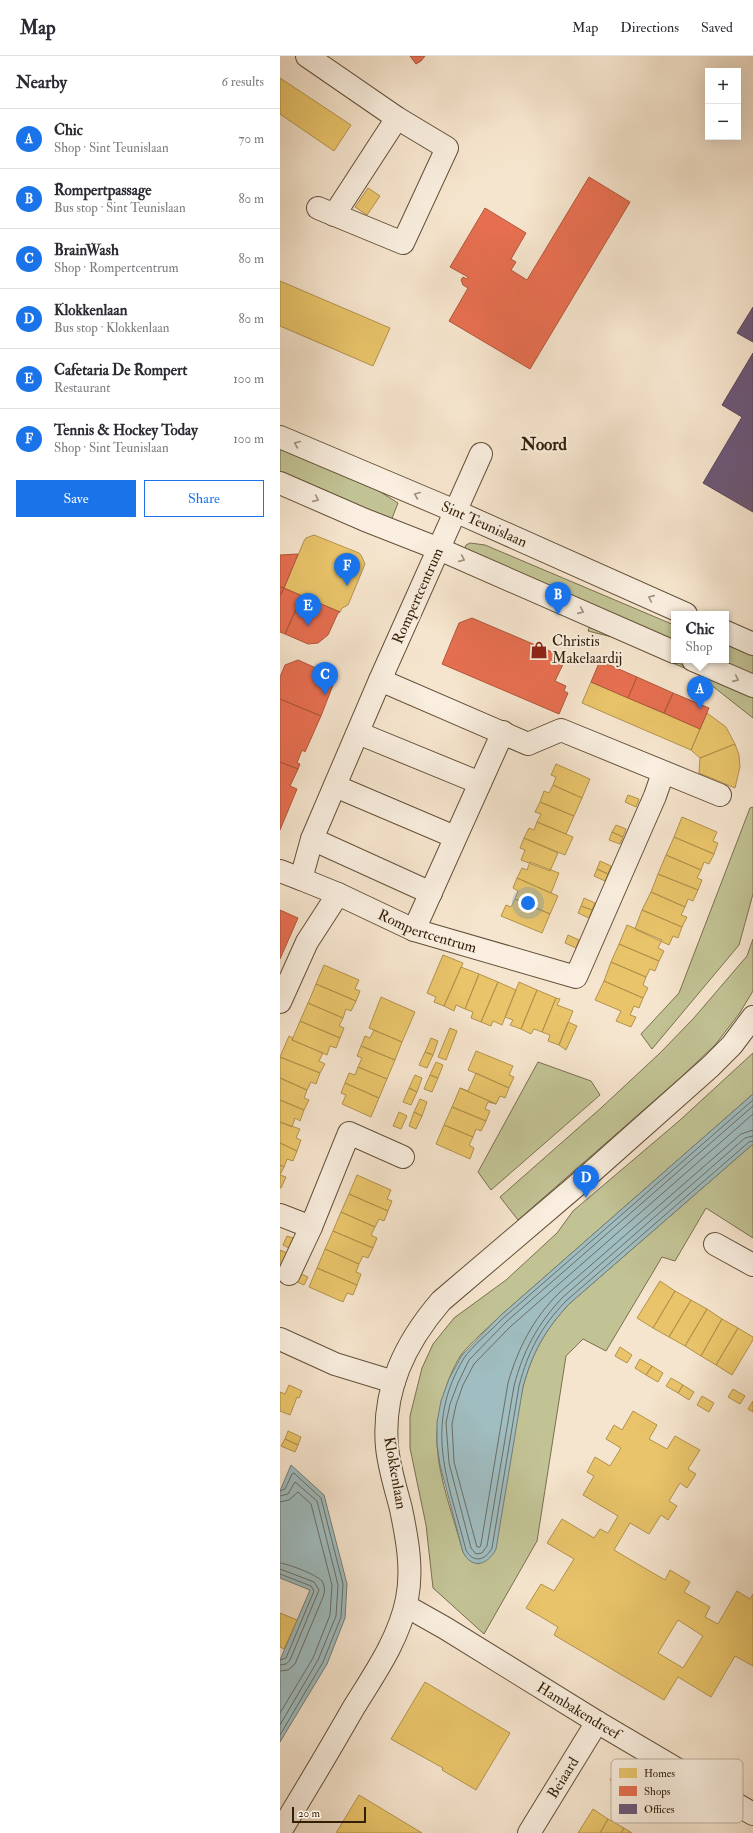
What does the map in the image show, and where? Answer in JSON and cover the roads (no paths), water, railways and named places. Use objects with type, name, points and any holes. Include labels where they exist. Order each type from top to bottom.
[{"type":"street","points":[[308,56],[397,118],[447,148],[403,243],[326,212],[397,118]]},
{"type":"street","name":"Sint Teunislaan","points":[[280,437],[455,511],[679,611]]},
{"type":"street","name":"Rompertcentrum","points":[[481,454],[380,680],[312,839],[301,879],[338,894],[414,930],[576,977],[655,796],[663,773]]},
{"type":"street","points":[[280,484],[439,549],[671,651]]},
{"type":"street","points":[[729,633],[753,644]]},
{"type":"street","points":[[700,663],[753,686]]},
{"type":"street","points":[[380,680],[528,744],[561,730],[663,773],[720,795]]},
{"type":"street","points":[[414,930],[502,732]]},
{"type":"street","points":[[358,733],[480,783]]},
{"type":"street","points":[[335,786],[455,837]]},
{"type":"street","points":[[312,839],[431,893]]},
{"type":"street","points":[[280,871],[301,879]]},
{"type":"street","points":[[280,1002],[307,942],[338,894]]},
{"type":"street","name":"Klokkenlaan","points":[[280,1832],[392,1644],[406,1606],[409,1588],[407,1539],[387,1448],[387,1416],[394,1382],[404,1353],[424,1321],[441,1301],[576,1186],[710,1067],[732,1044],[753,1017]]},
{"type":"street","points":[[289,1274],[311,1227],[349,1132],[403,1156]]},
{"type":"street","points":[[280,1215],[311,1227]]},
{"type":"street","points":[[715,1244],[753,1266]]},
{"type":"street","points":[[280,1339],[335,1364],[394,1382]]},
{"type":"street","name":"Hambakendreef","points":[[406,1606],[446,1628],[597,1722],[660,1759]]},
{"type":"street","name":"Beiaard","points":[[529,1833],[597,1722]]},
{"type":"street","name":"Hambakendreef","points":[[743,1808],[753,1814]]},
{"type":"water","points":[[753,1094],[753,1144],[569,1304],[540,1342],[523,1387],[496,1549],[489,1559],[484,1562],[475,1563],[471,1561],[463,1552],[440,1465],[437,1444],[437,1422],[441,1401],[449,1379],[462,1355],[500,1316]]},
{"type":"water","points":[[291,1465],[324,1495],[347,1584],[345,1618],[327,1664],[280,1742],[280,1660],[310,1590],[280,1578],[280,1491]]},
{"type":"place","name":"Tennis & Hockey Today","points":[[347,586]]},
{"type":"place","name":"Rompertpassage","points":[[558,615]]},
{"type":"place","name":"Cafetaria De Rompert","points":[[308,626]]},
{"type":"place","name":"Christis Makelaardij","points":[[539,650]]},
{"type":"place","name":"BrainWash","points":[[325,695]]},
{"type":"place","name":"Chic","points":[[700,709]]},
{"type":"place","name":"Klokkenlaan","points":[[586,1198]]},
{"type":"district","name":"Noord","points":[[544,444]]}]
